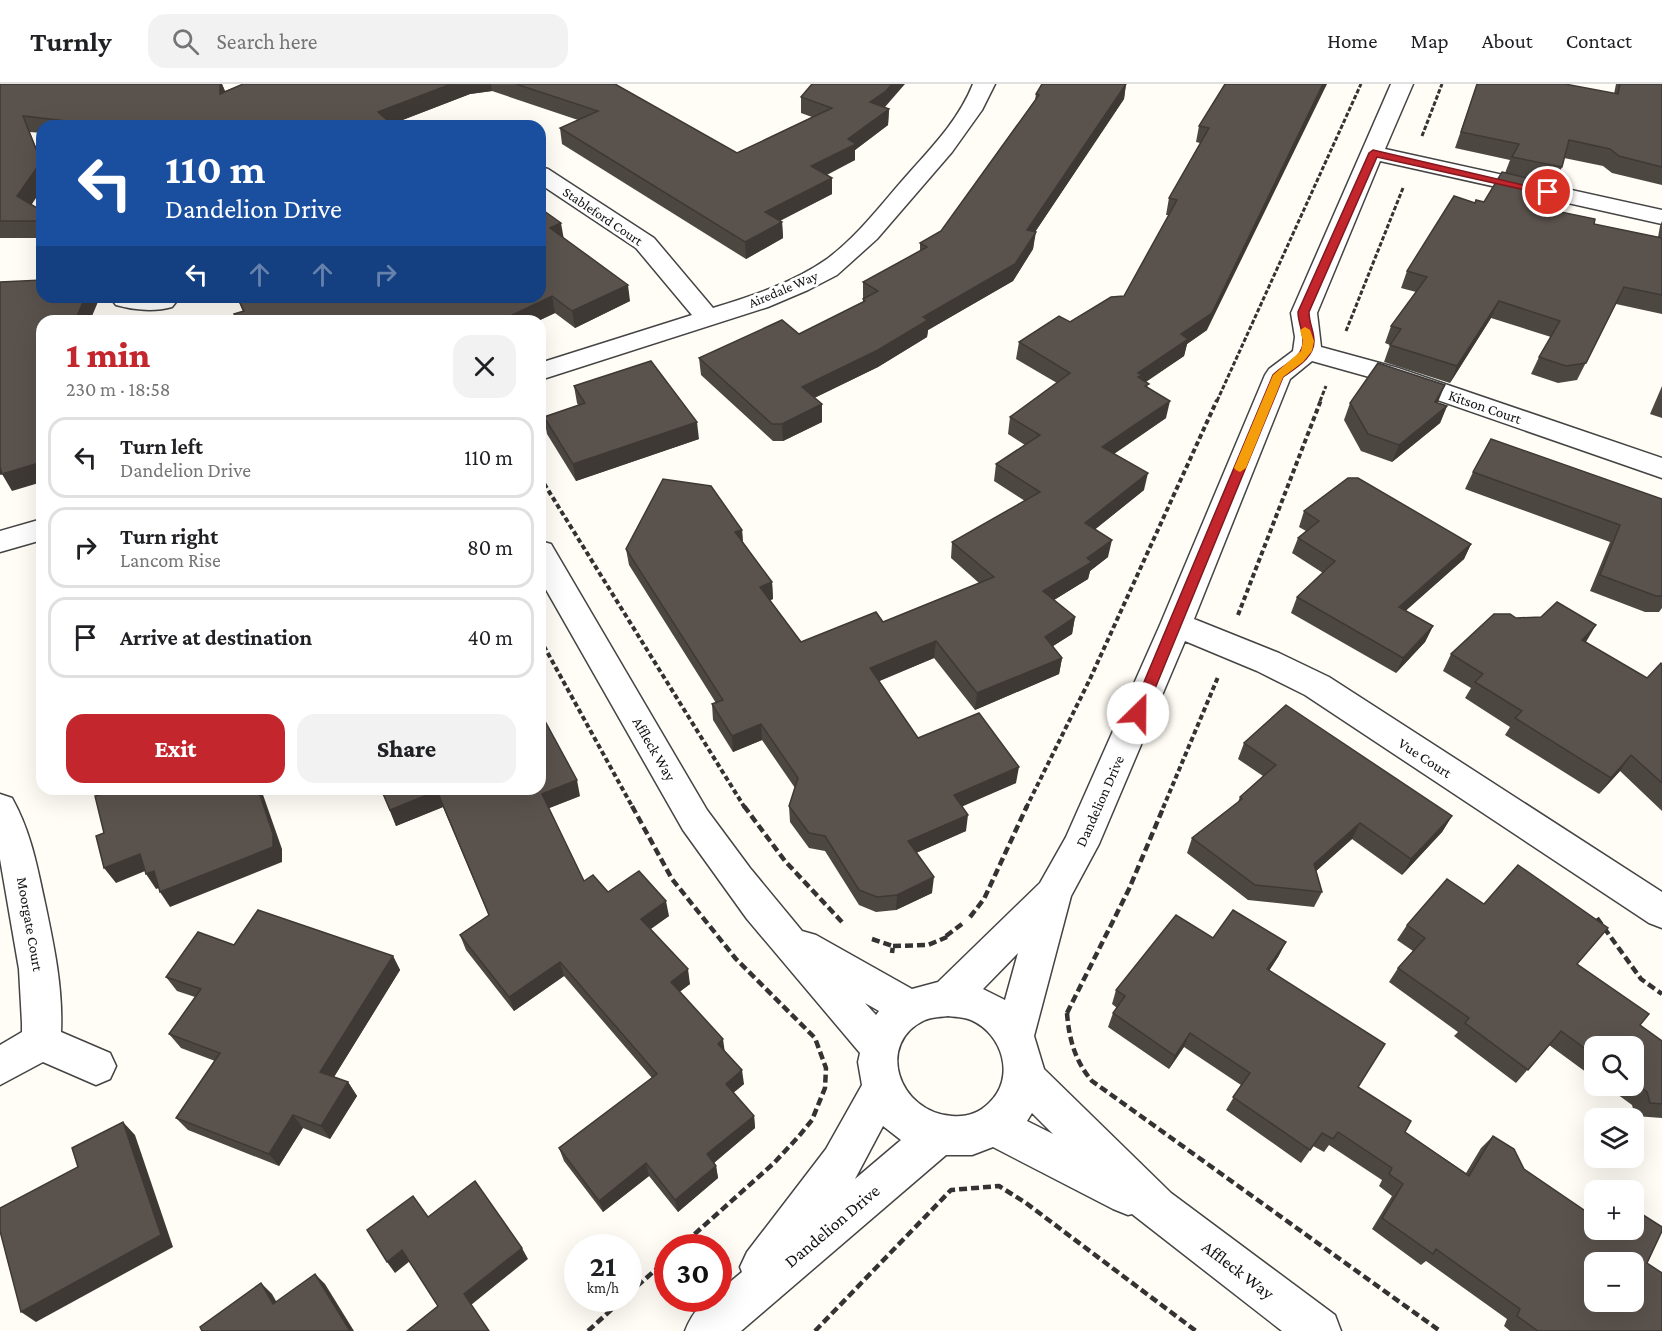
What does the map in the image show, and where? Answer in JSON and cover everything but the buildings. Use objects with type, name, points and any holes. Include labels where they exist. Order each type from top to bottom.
[{"type":"street","name":"Airedale Way","points":[[546,370],[708,318],[793,288],[822,273],[860,244],[968,114],[984,84]]},
{"type":"street","points":[[1306,351],[1309,341],[1304,312],[1402,84]]},
{"type":"street","points":[[1373,153],[1662,217]]},
{"type":"street","name":"Stableford Court","points":[[546,178],[645,243],[708,318]]},
{"type":"street","points":[[141,303],[163,307]]},
{"type":"street","name":"Kitson Court","points":[[1306,351],[1389,374],[1662,468]]},
{"type":"street","name":"Dandelion Drive","points":[[1015,1035],[1053,893],[1081,844],[1176,625],[1278,375],[1299,360],[1306,351]]},
{"type":"street","points":[[0,542],[36,531]]},
{"type":"street","name":"Affleck Way","points":[[546,562],[695,820],[717,853],[783,936],[879,1046]]},
{"type":"street","name":"Vue Court","points":[[1176,625],[1268,662],[1317,686],[1662,912]]},
{"type":"street","name":"Moorgate Court","points":[[0,808],[13,835],[32,932],[44,1010],[41,1042]]},
{"type":"street","name":"Dandelion Drive","points":[[948,998],[1053,893]]},
{"type":"street","name":"Affleck Way","points":[[783,936],[910,1008]]},
{"type":"street","points":[[948,998],[968,1001],[1002,1020],[1015,1035],[1023,1056],[1025,1078],[1020,1096],[1010,1113],[995,1125],[978,1133],[959,1137],[939,1135],[920,1129],[904,1118],[891,1104],[882,1088],[877,1067],[879,1046],[896,1018],[910,1008],[928,1001],[948,998]]},
{"type":"street","points":[[0,1066],[41,1042],[96,1066]]},
{"type":"street","name":"Affleck Way","points":[[1025,1078],[1156,1208],[1319,1331]]},
{"type":"street","name":"Dandelion Drive","points":[[716,1324],[841,1163],[882,1088]]},
{"type":"street","name":"Affleck Way","points":[[995,1125],[1156,1208]]},
{"type":"street","name":"Dandelion Drive","points":[[716,1324],[939,1135]]},
{"type":"path","points":[[866,936],[893,946],[928,945],[967,921],[984,899],[1005,850],[1090,679],[1361,84]]},
{"type":"path","points":[[1422,136],[1442,84]]},
{"type":"path","points":[[1344,338],[1403,188]]},
{"type":"path","points":[[1236,620],[1329,377]]},
{"type":"path","points":[[546,487],[747,812],[785,861],[838,919],[847,925]]},
{"type":"path","points":[[1219,674],[1129,889],[1067,1013],[1068,1036],[1074,1054],[1092,1081],[1440,1331]]},
{"type":"path","points":[[946,936],[952,942]]},
{"type":"path","points":[[892,956],[893,946]]},
{"type":"path","points":[[1056,1011],[1067,1013]]},
{"type":"path","points":[[695,1234],[774,1163],[812,1120],[825,1088],[826,1068],[815,1038]]},
{"type":"path","points":[[815,1331],[951,1190],[999,1186],[1026,1203],[1196,1331]]},
{"type":"path","points":[[642,1282],[654,1271]]},
{"type":"path","points":[[588,1331],[609,1312]]},
{"type":"slow traffic","points":[[1240,468],[1278,375],[1299,360],[1306,351],[1309,341],[1305,330]]},
{"type":"route","points":[[1138,713],[1278,375],[1299,360],[1306,351],[1309,341],[1305,330],[1304,312],[1373,153],[1548,192]]}]
